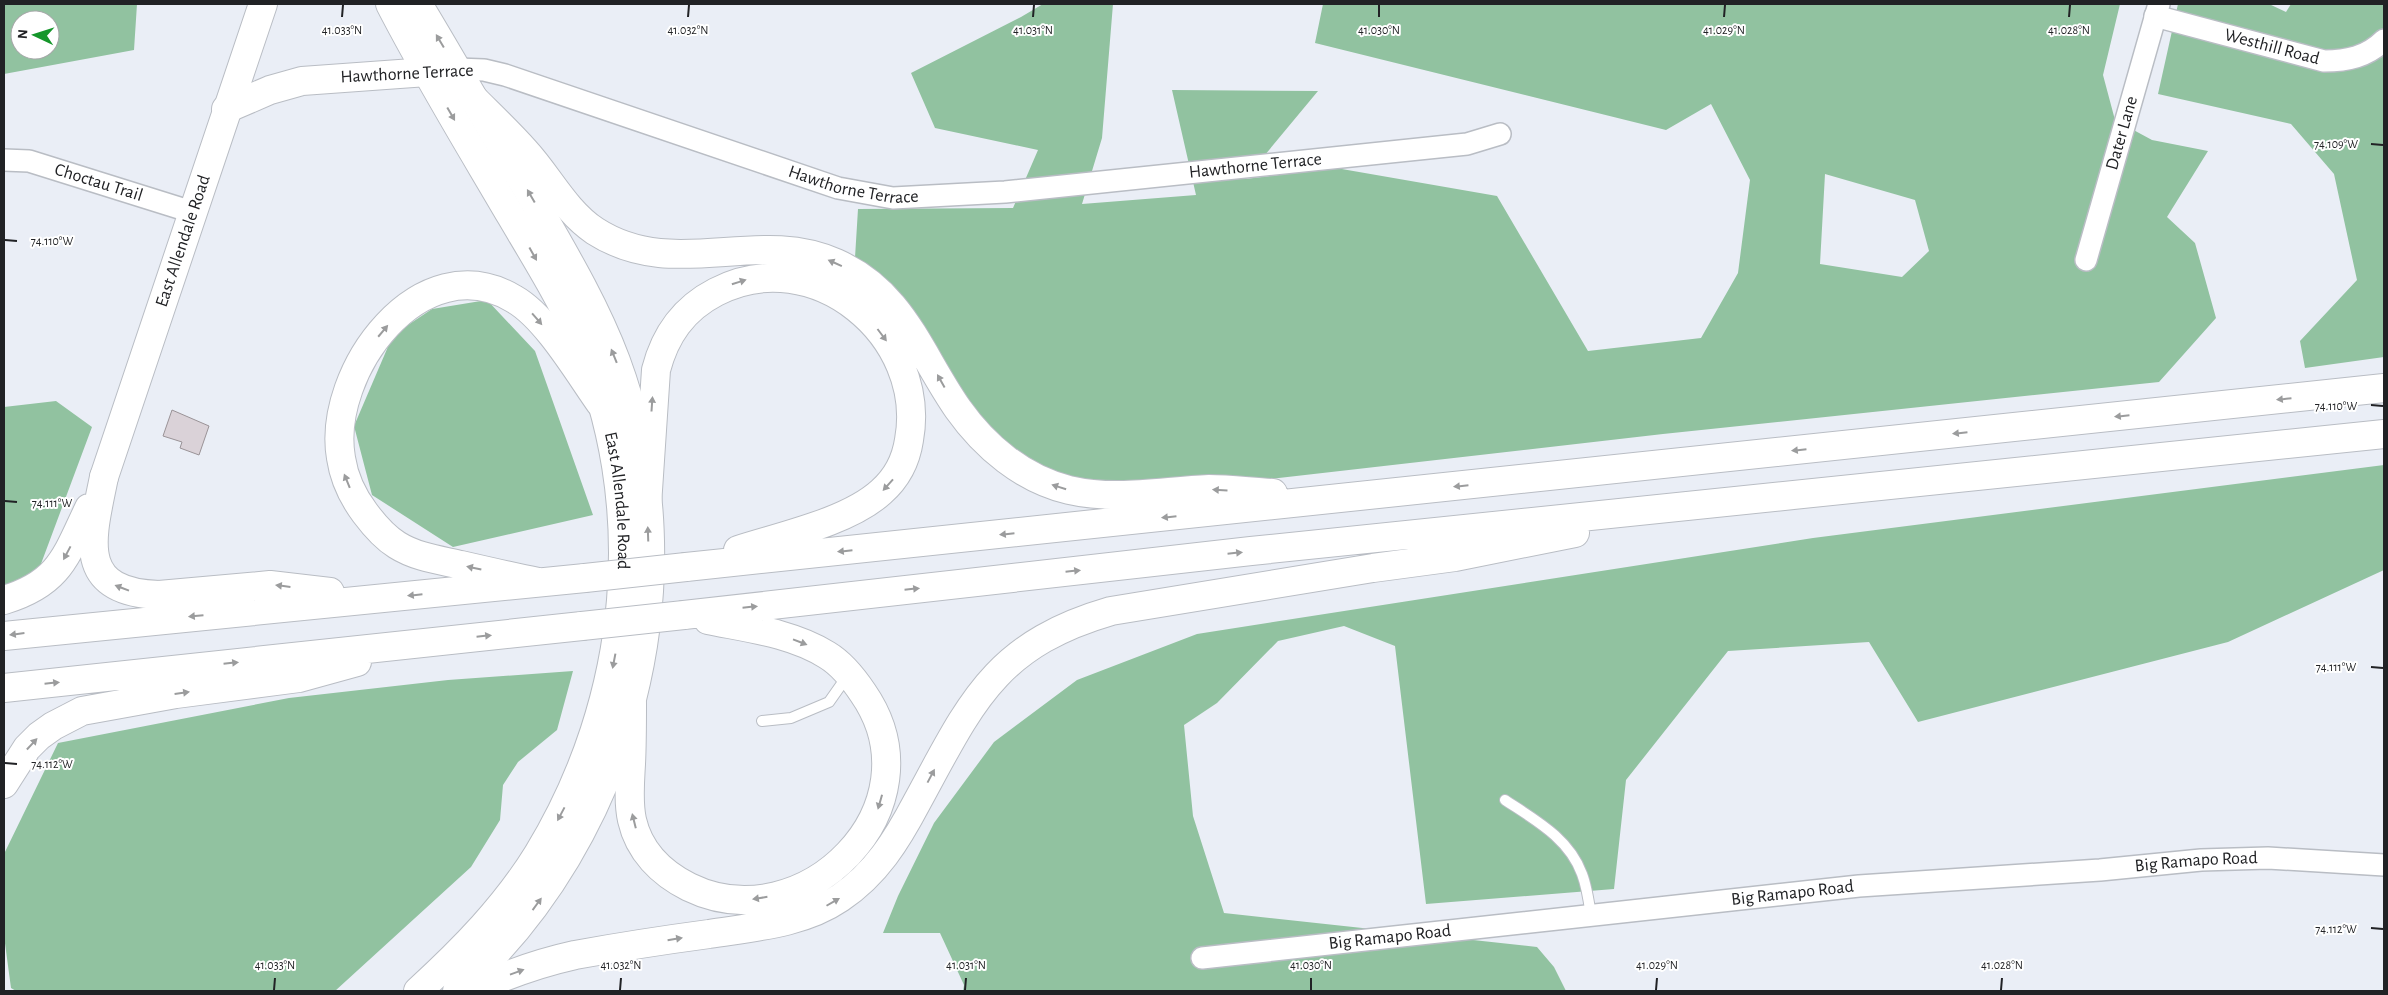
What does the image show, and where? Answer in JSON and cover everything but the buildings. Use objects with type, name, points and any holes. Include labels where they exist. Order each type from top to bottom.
[{"type":"main road","name":"East Allendale Road","points":[[104,478],[226,109],[263,4]]},
{"type":"main road","name":"East Allendale Road","points":[[390,4],[427,72],[563,306],[581,346],[600,403],[617,474],[624,553],[618,640],[598,726],[572,792],[537,856],[489,920],[418,991]]},
{"type":"main road","name":"East Allendale Road","points":[[418,4],[568,260],[616,361],[637,437],[647,505],[650,565],[648,614],[632,703],[610,772],[596,805],[559,871],[515,932],[457,991]]},
{"type":"main road","name":"Hawthorne Terrace","points":[[226,109],[270,90],[302,81],[457,69]]},
{"type":"main road","points":[[474,99],[526,152],[578,219],[606,238],[635,250],[666,255],[761,250],[799,252],[836,262],[869,282],[890,302],[906,322],[947,391],[972,427],[1002,456],[1034,477],[1068,490],[1106,496],[1143,496],[1210,490],[1356,498]]},
{"type":"main road","points":[[647,505],[656,370],[668,334],[694,306],[729,285],[748,279],[767,276],[786,277],[806,281],[833,292],[863,314],[880,332],[892,350],[901,370],[911,410],[911,430],[908,449],[900,469],[891,482],[880,493],[846,514],[686,567]]},
{"type":"main road","points":[[538,582],[428,558],[404,548],[385,535],[362,510],[345,476],[340,457],[339,438],[344,400],[361,361],[375,341],[401,312],[415,301],[442,289],[456,286],[481,286],[506,294],[528,309],[564,353],[600,403]]},
{"type":"main road","points":[[4,636],[384,599],[1356,498],[2384,388]]},
{"type":"main road","points":[[4,688],[435,640],[684,615],[1251,551],[2384,434]]},
{"type":"main road","points":[[104,478],[92,534],[94,558],[104,577],[120,588],[159,595],[270,585],[384,599]]},
{"type":"main road","points":[[4,600],[33,589],[53,574],[61,564],[104,478]]},
{"type":"main road","points":[[472,991],[501,978],[575,954],[783,922],[822,908],[838,899],[870,873],[893,845],[965,714],[988,683],[1032,644],[1071,624],[1119,609],[1373,568],[1454,557],[1748,500]]},
{"type":"main road","points":[[632,703],[630,805],[632,820],[644,848],[664,872],[694,889],[720,898],[752,899],[784,893],[800,887],[832,870],[855,848],[875,819],[884,785],[885,751],[882,734],[870,703],[848,674],[827,655],[799,641],[766,632],[684,615]]},
{"type":"main road","points":[[4,784],[27,748],[39,736],[53,726],[82,711],[176,694],[299,678],[435,640]]},
{"type":"street","name":"Westhill Road","points":[[2157,10],[2324,61],[2344,61],[2362,56],[2384,40]]},
{"type":"street","name":"Dater Lane","points":[[2086,260],[2157,10]]},
{"type":"street","name":"Hawthorne Terrace","points":[[457,69],[484,70],[505,75],[838,188],[894,198],[1006,192],[1304,162],[1467,144],[1500,134]]},
{"type":"street","name":"Choctau Trail","points":[[4,160],[29,161],[192,212]]},
{"type":"street","name":"Big Ramapo Road","points":[[1202,958],[1859,886],[2100,870],[2201,860],[2268,858],[2384,865]]},
{"type":"lane","points":[[762,721],[791,718],[829,702],[848,674]]},
{"type":"lane","points":[[1505,800],[1546,826],[1571,853],[1582,874],[1591,916]]},
{"type":"green space","points":[[4,4],[137,4],[134,50],[4,74]]},
{"type":"green space","points":[[1043,4],[1113,4],[1102,138],[1082,204],[1196,195],[1172,90],[1318,91],[1245,179],[1336,168],[1497,196],[1588,351],[1701,338],[1738,273],[1750,180],[1711,104],[1666,130],[1315,43],[1323,4],[2120,4],[2103,75],[2115,120],[2152,140],[2208,151],[2167,217],[2195,243],[2216,318],[2159,382],[1663,434],[1174,490],[1020,476],[854,274],[858,209],[1013,208],[1038,150],[935,128],[911,73]],"holes":[[[1825,174],[1915,200],[1929,251],[1902,277],[1820,264]]]},
{"type":"green space","points":[[2178,4],[2269,4],[2286,12],[2291,4],[2384,4],[2384,357],[2305,368],[2300,341],[2357,280],[2334,174],[2291,124],[2158,94]]},
{"type":"green space","points":[[487,300],[535,351],[593,515],[453,547],[372,495],[354,426],[393,335],[432,309]]},
{"type":"green space","points":[[56,401],[92,427],[32,588],[4,591],[4,407]]},
{"type":"green space","points":[[2384,465],[2384,570],[2228,642],[1918,722],[1869,642],[1728,651],[1626,780],[1614,889],[1426,904],[1395,646],[1344,626],[1278,641],[1217,703],[1184,725],[1193,816],[1224,913],[1537,947],[1554,967],[1566,991],[963,991],[964,985],[940,933],[883,933],[898,896],[934,823],[994,742],[1077,680],[1197,634],[1813,538]]},
{"type":"green space","points":[[573,671],[557,730],[518,762],[503,785],[500,820],[471,867],[335,991],[16,991],[11,988],[4,936],[4,854],[58,743],[289,698],[448,680]]}]
